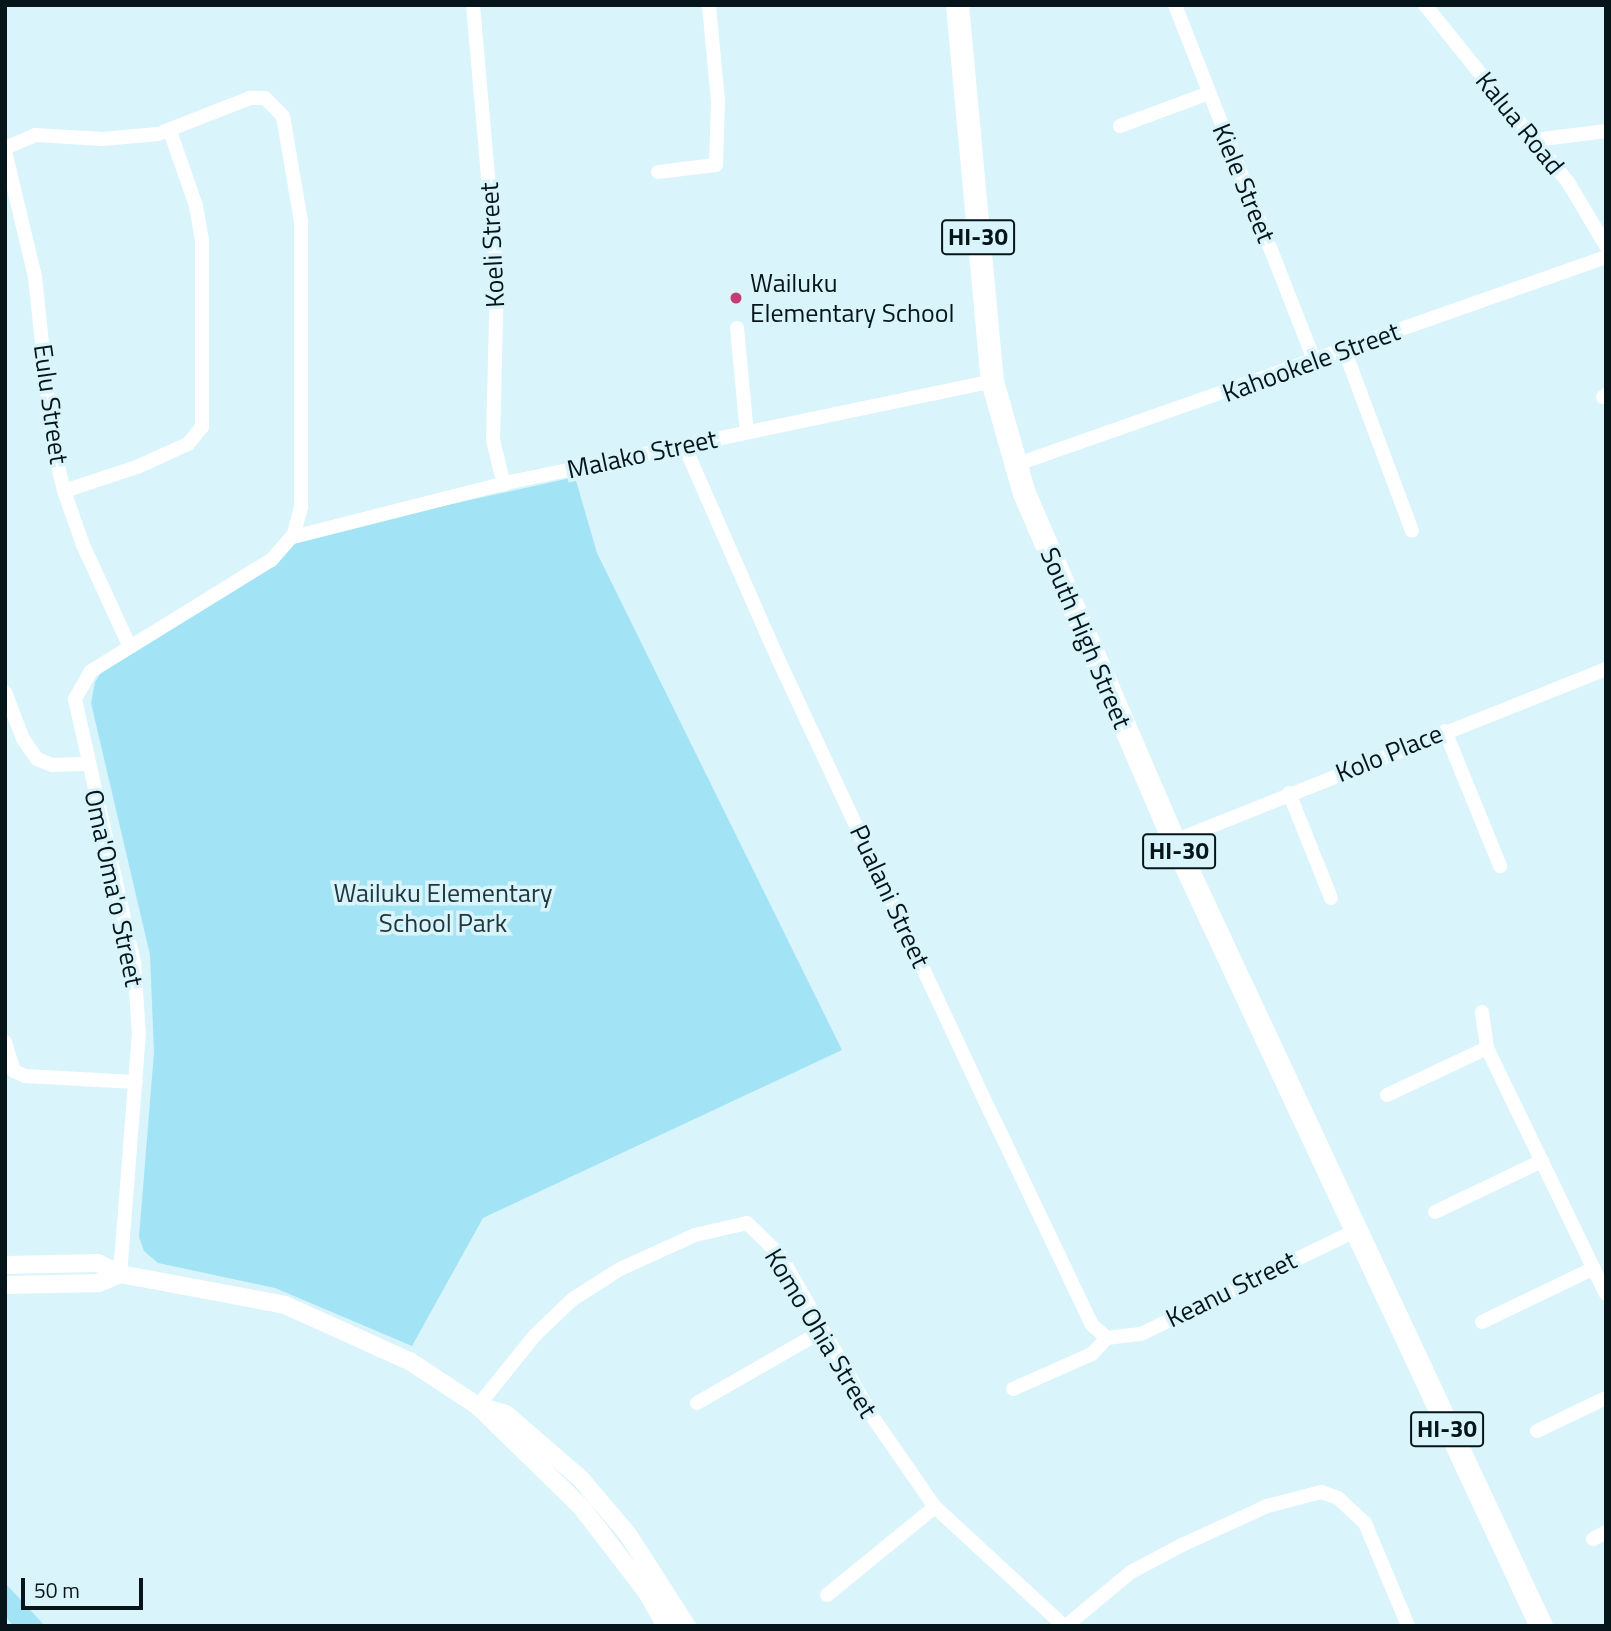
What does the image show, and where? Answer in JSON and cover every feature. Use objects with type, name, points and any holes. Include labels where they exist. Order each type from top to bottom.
[{"type":"main road","name":"South High Street","points":[[957,5],[992,381],[1015,465],[1174,841],[1268,1037],[1353,1232]]},
{"type":"main road","name":"HI-30","points":[[1353,1232],[1541,1626]]},
{"type":"street","name":"Koeli Street","points":[[473,5],[496,277],[493,440],[504,485]]},
{"type":"street","points":[[658,172],[716,166],[718,101],[709,5]]},
{"type":"street","name":"Kiele Street","points":[[1175,5],[1314,360]]},
{"type":"street","name":"Kalua Road","points":[[1425,5],[1568,183],[1606,246]]},
{"type":"street","points":[[1120,126],[1209,93]]},
{"type":"street","points":[[5,150],[35,135],[103,139],[170,131],[256,97],[273,102],[283,116],[295,172],[303,270],[297,451],[301,507],[293,537],[277,556],[130,647]]},
{"type":"street","points":[[64,491],[137,467],[188,444],[202,427],[202,240],[196,206],[170,131]]},
{"type":"street","points":[[1534,140],[1606,131]]},
{"type":"street","name":"Eulu Street","points":[[5,150],[35,277],[52,440],[64,491],[83,545],[130,647]]},
{"type":"street","name":"Kahookele Street","points":[[1015,465],[1606,257]]},
{"type":"street","points":[[737,328],[747,433]]},
{"type":"street","points":[[1344,349],[1412,531]]},
{"type":"street","name":"Malako Street","points":[[293,537],[504,485],[992,381]]},
{"type":"street","name":"Pualani Street","points":[[684,445],[778,659],[996,1123],[1092,1325],[1107,1338]]},
{"type":"street","name":"Oma'Oma'o Street","points":[[120,1274],[139,1033],[134,962],[75,713],[76,694],[85,678],[130,647]]},
{"type":"street","name":"Kolo Place","points":[[1174,841],[1445,731],[1605,672]]},
{"type":"street","points":[[5,692],[23,739],[37,759],[52,765],[88,764]]},
{"type":"street","points":[[1445,731],[1500,866]]},
{"type":"street","points":[[1289,793],[1331,898]]},
{"type":"street","points":[[1482,1012],[1487,1048],[1606,1294]]},
{"type":"street","points":[[5,1042],[13,1072],[25,1076],[136,1082]]},
{"type":"street","points":[[1387,1095],[1487,1048]]},
{"type":"street","points":[[1435,1212],[1542,1161]]},
{"type":"street","name":"Komo Ohia Street","points":[[478,1406],[535,1335],[573,1299],[620,1269],[695,1235],[747,1223],[780,1255],[874,1419],[936,1507],[1065,1626]]},
{"type":"street","name":"Keanu Street","points":[[1107,1338],[1141,1334],[1353,1232]]},
{"type":"street","points":[[5,1265],[98,1262],[120,1274],[285,1305],[400,1356],[478,1406],[582,1508],[646,1591],[666,1626]]},
{"type":"street","points":[[1482,1322],[1594,1268]]},
{"type":"street","points":[[5,1285],[99,1283],[120,1274]]},
{"type":"street","points":[[697,1403],[822,1331]]},
{"type":"street","points":[[1013,1390],[1092,1354],[1107,1338]]},
{"type":"street","points":[[1537,1431],[1606,1398]]},
{"type":"street","points":[[478,1406],[506,1414],[581,1479],[627,1533],[687,1626]]},
{"type":"street","points":[[1065,1626],[1131,1572],[1182,1545],[1267,1506],[1321,1492],[1338,1498],[1364,1522],[1408,1626]]},
{"type":"street","points":[[827,1595],[936,1507]]},
{"type":"green space","name":"Wailuku Elementary School Park","points":[[575,477],[597,553],[842,1050],[483,1218],[412,1346],[275,1288],[158,1263],[144,1251],[139,1237],[154,1052],[150,955],[91,703],[95,682],[102,671],[281,559],[301,537]]},
{"type":"green space","points":[[5,1583],[45,1626],[13,1626],[5,1616]]},
{"type":"place","name":"Wailuku Elementary School","points":[[736,298]]}]
